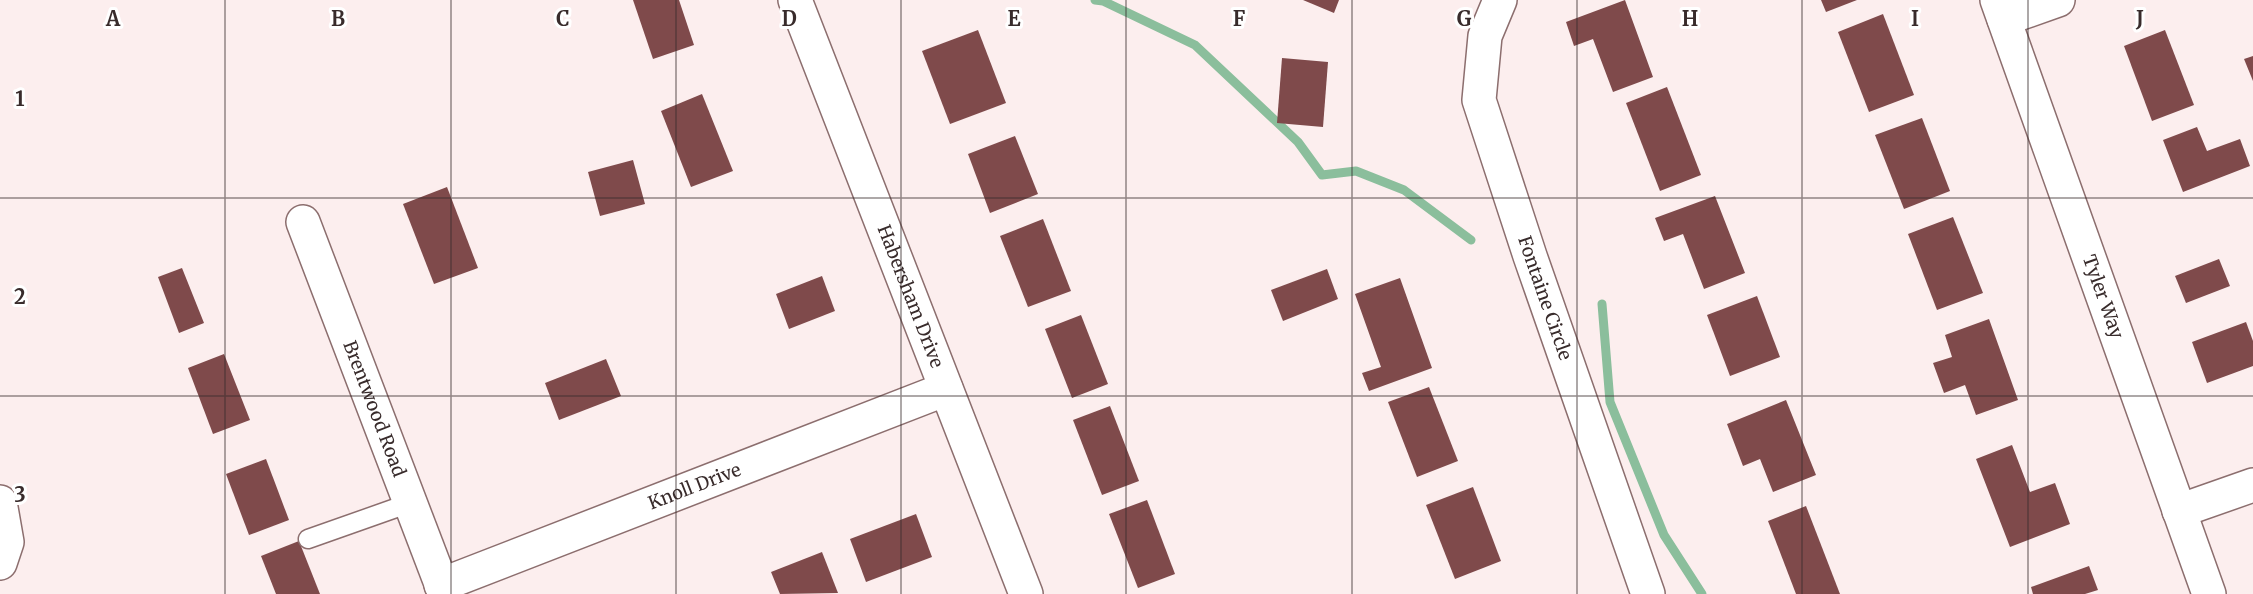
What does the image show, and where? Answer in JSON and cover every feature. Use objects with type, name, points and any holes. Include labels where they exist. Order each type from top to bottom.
[{"type":"street","name":"Habersham Drive","points":[[795,0],[1026,594]]},
{"type":"street","name":"Fontaine Circle","points":[[1500,0],[1485,36],[1479,100],[1530,256],[1648,594]]},
{"type":"street","points":[[2000,10],[2058,0]]},
{"type":"street","name":"Tyler Way","points":[[2000,10],[2210,594]]},
{"type":"street","name":"Brentwood Road","points":[[303,222],[443,589]]},
{"type":"street","name":"Knoll Drive","points":[[443,589],[946,389]]},
{"type":"street","points":[[2179,511],[2253,485]]},
{"type":"street","points":[[0,502],[7,543],[0,563]]},
{"type":"lane","points":[[308,539],[410,503]]},
{"type":"building","points":[[633,0],[679,0],[694,45],[653,59]]},
{"type":"building","points":[[1303,0],[1339,0],[1334,13]]},
{"type":"building","points":[[1625,0],[1653,77],[1613,92],[1593,39],[1574,46],[1566,22]]},
{"type":"building","points":[[1821,0],[1857,0],[1826,12]]},
{"type":"building","points":[[1883,14],[1914,95],[1869,112],[1838,32]]},
{"type":"building","points":[[978,30],[1006,103],[950,124],[922,51]]},
{"type":"building","points":[[2165,30],[2194,105],[2152,121],[2124,46]]},
{"type":"building","points":[[2253,56],[2253,81],[2244,59]]},
{"type":"building","points":[[1282,58],[1328,62],[1323,127],[1277,123]]},
{"type":"building","points":[[1667,87],[1701,175],[1660,191],[1626,103]]},
{"type":"building","points":[[702,94],[733,171],[691,187],[661,111]]},
{"type":"building","points":[[1922,118],[1950,191],[1904,209],[1875,135]]},
{"type":"building","points":[[2197,127],[2207,151],[2240,139],[2250,166],[2183,192],[2163,140]]},
{"type":"building","points":[[1015,136],[1038,194],[990,213],[968,154]]},
{"type":"building","points":[[633,160],[645,204],[600,216],[588,172]]},
{"type":"building","points":[[447,187],[478,268],[434,284],[403,204]]},
{"type":"building","points":[[1715,196],[1745,273],[1704,289],[1683,234],[1664,241],[1655,218]]},
{"type":"building","points":[[1953,217],[1983,293],[1937,310],[1908,234]]},
{"type":"building","points":[[1043,219],[1071,291],[1028,307],[1000,236]]},
{"type":"building","points":[[2219,259],[2230,286],[2186,303],[2175,276]]},
{"type":"building","points":[[182,268],[204,323],[179,333],[158,277]]},
{"type":"building","points":[[1327,269],[1338,299],[1283,321],[1271,290]]},
{"type":"building","points":[[822,276],[835,311],[789,329],[776,294]]},
{"type":"building","points":[[1400,278],[1432,368],[1369,391],[1362,373],[1381,367],[1355,294]]},
{"type":"building","points":[[1757,296],[1780,357],[1730,376],[1707,315]]},
{"type":"building","points":[[1081,315],[1108,384],[1072,398],[1045,329]]},
{"type":"building","points":[[1989,319],[2018,400],[1976,415],[1965,385],[1944,393],[1933,363],[1952,357],[1945,335]]},
{"type":"building","points":[[2246,322],[2253,341],[2253,366],[2207,383],[2192,342]]},
{"type":"building","points":[[224,354],[250,420],[213,434],[188,368]]},
{"type":"building","points":[[606,359],[621,396],[559,420],[545,383]]},
{"type":"building","points":[[1429,387],[1458,461],[1417,477],[1388,402]]},
{"type":"building","points":[[1786,400],[1816,475],[1773,492],[1760,459],[1743,466],[1727,424]]},
{"type":"building","points":[[1110,406],[1139,481],[1102,495],[1073,420]]},
{"type":"building","points":[[2012,445],[2030,492],[2055,483],[2070,524],[2010,547],[1976,459]]},
{"type":"building","points":[[266,459],[289,520],[249,535],[226,474]]},
{"type":"building","points":[[1473,487],[1501,561],[1455,579],[1426,505]]},
{"type":"building","points":[[1147,500],[1175,574],[1138,588],[1109,514]]},
{"type":"building","points":[[1806,506],[1840,594],[1796,594],[1768,521]]},
{"type":"building","points":[[916,514],[932,557],[866,582],[850,539]]},
{"type":"building","points":[[299,541],[320,594],[276,594],[261,556]]},
{"type":"building","points":[[822,552],[838,593],[780,594],[771,572]]},
{"type":"building","points":[[2089,566],[2098,590],[2085,594],[2033,594],[2031,587]]},
{"type":"waterway","points":[[1095,0],[1103,1],[1195,45],[1298,142],[1322,175],[1356,171],[1404,190],[1471,240]]},
{"type":"waterway","points":[[1602,304],[1610,402],[1664,535],[1702,594]]}]
